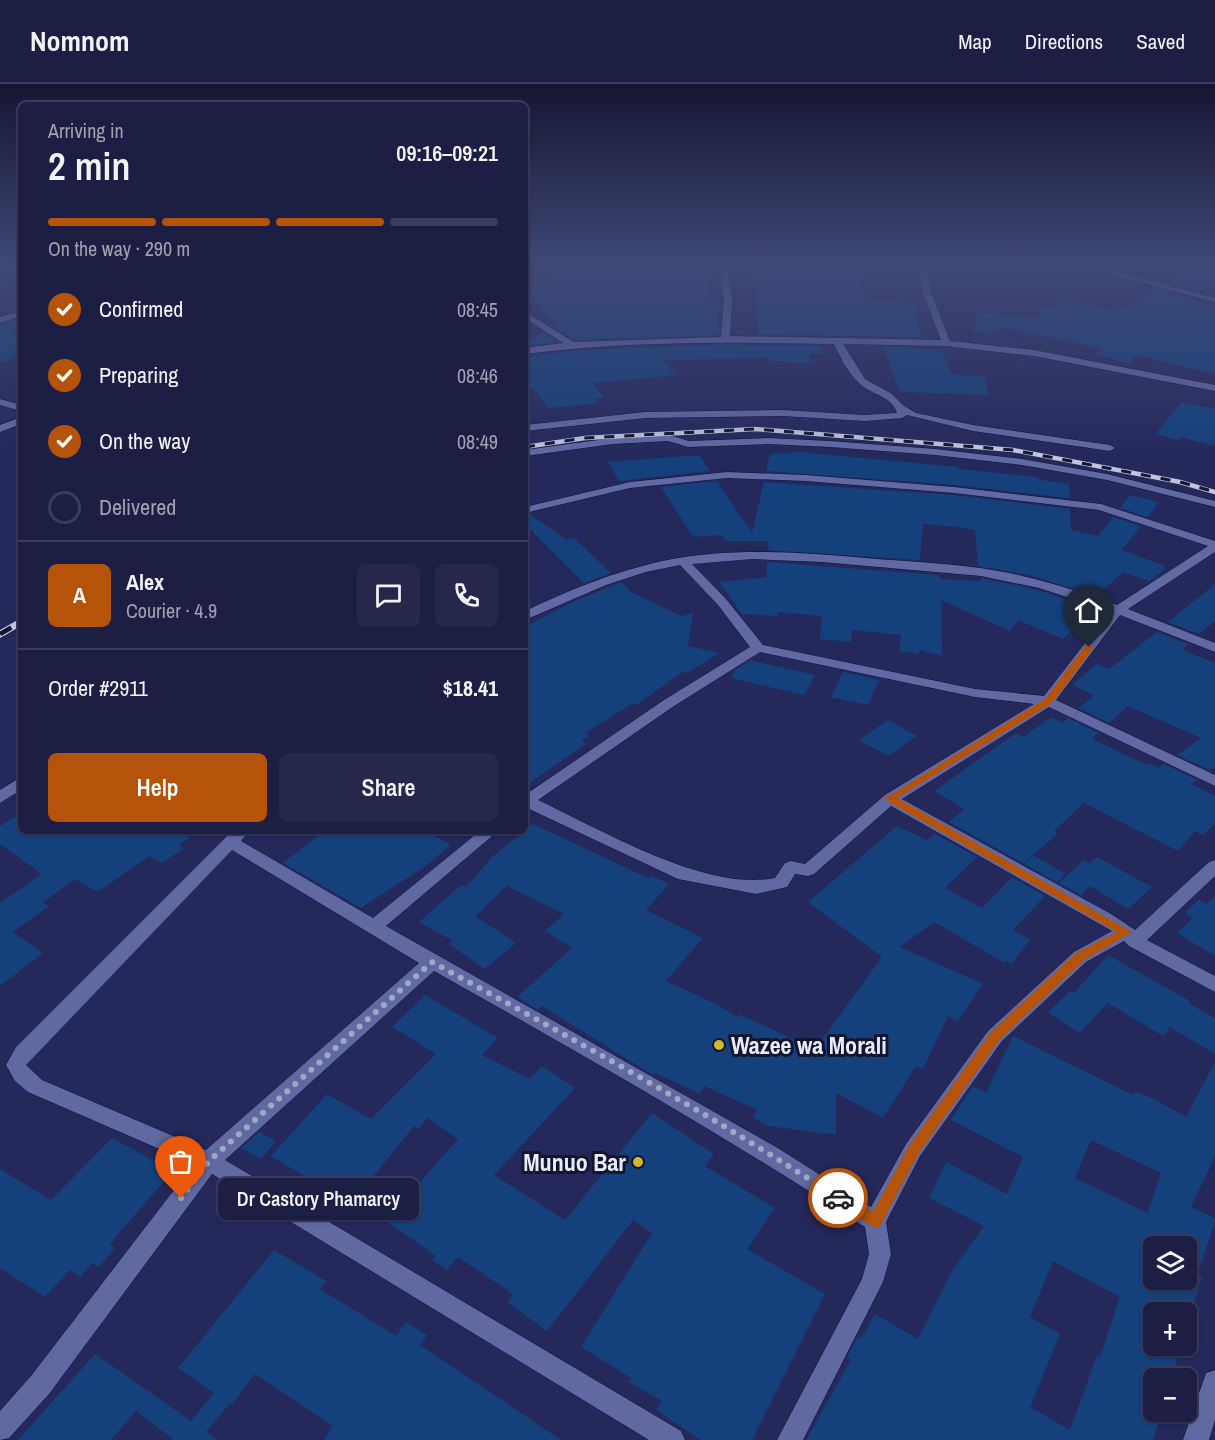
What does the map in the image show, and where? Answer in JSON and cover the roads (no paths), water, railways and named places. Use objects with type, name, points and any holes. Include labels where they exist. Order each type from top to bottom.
[{"type":"street","points":[[541,327],[572,345]]},
{"type":"street","points":[[725,339],[726,327]]},
{"type":"street","points":[[940,327],[946,343]]},
{"type":"street","points":[[528,351],[572,345],[725,339],[946,343],[1034,353],[1215,388]]},
{"type":"street","points":[[837,341],[849,364],[866,384],[890,397],[901,408],[913,415],[953,424],[1110,448]]},
{"type":"street","points":[[0,402],[18,407]]},
{"type":"street","points":[[528,428],[645,415],[783,413],[839,417],[893,417],[902,415],[901,408]]},
{"type":"street","points":[[0,429],[18,421]]},
{"type":"street","points":[[528,453],[612,441],[669,438],[688,444],[768,441],[830,444],[935,452],[1022,462],[1107,477],[1215,504]]},
{"type":"street","points":[[528,509],[630,485],[727,475],[806,478],[954,490],[1101,507],[1215,546]]},
{"type":"street","points":[[528,802],[684,875],[756,888],[781,883],[791,867],[808,870],[890,799],[1048,701],[1117,610],[1215,546]]},
{"type":"street","points":[[528,614],[556,600],[645,569],[683,561],[784,555],[976,572],[1018,579],[1117,610],[1215,648]]},
{"type":"street","points":[[683,561],[722,602],[758,648],[975,693],[1048,701],[1215,781]]},
{"type":"street","points":[[528,799],[669,703],[758,648]]},
{"type":"street","points":[[0,798],[18,784]]},
{"type":"street","points":[[890,799],[1215,985]]},
{"type":"street","points":[[374,927],[486,834]]},
{"type":"street","points":[[672,1440],[209,1161],[35,1086],[21,1075],[16,1065],[23,1053],[235,836],[432,962],[613,1062],[769,1153],[875,1221]]},
{"type":"street","points":[[790,1440],[872,1282],[880,1254],[875,1221],[914,1150],[995,1036],[1080,957],[1131,937],[1215,866]]},
{"type":"street","points":[[0,1429],[40,1385],[209,1161],[432,962]]},
{"type":"street","points":[[1196,1440],[1215,1382]]},
{"type":"railway","points":[[528,447],[585,438],[755,429],[1013,450],[1180,482],[1215,492]]},
{"type":"railway","points":[[0,634],[18,624]]},
{"type":"place","name":"Wazee wa Morali","points":[[719,1045]]},
{"type":"place","name":"Munuo Bar","points":[[638,1162]]},
{"type":"place","name":"Dr Castory Phamarcy","points":[[181,1198]]}]
